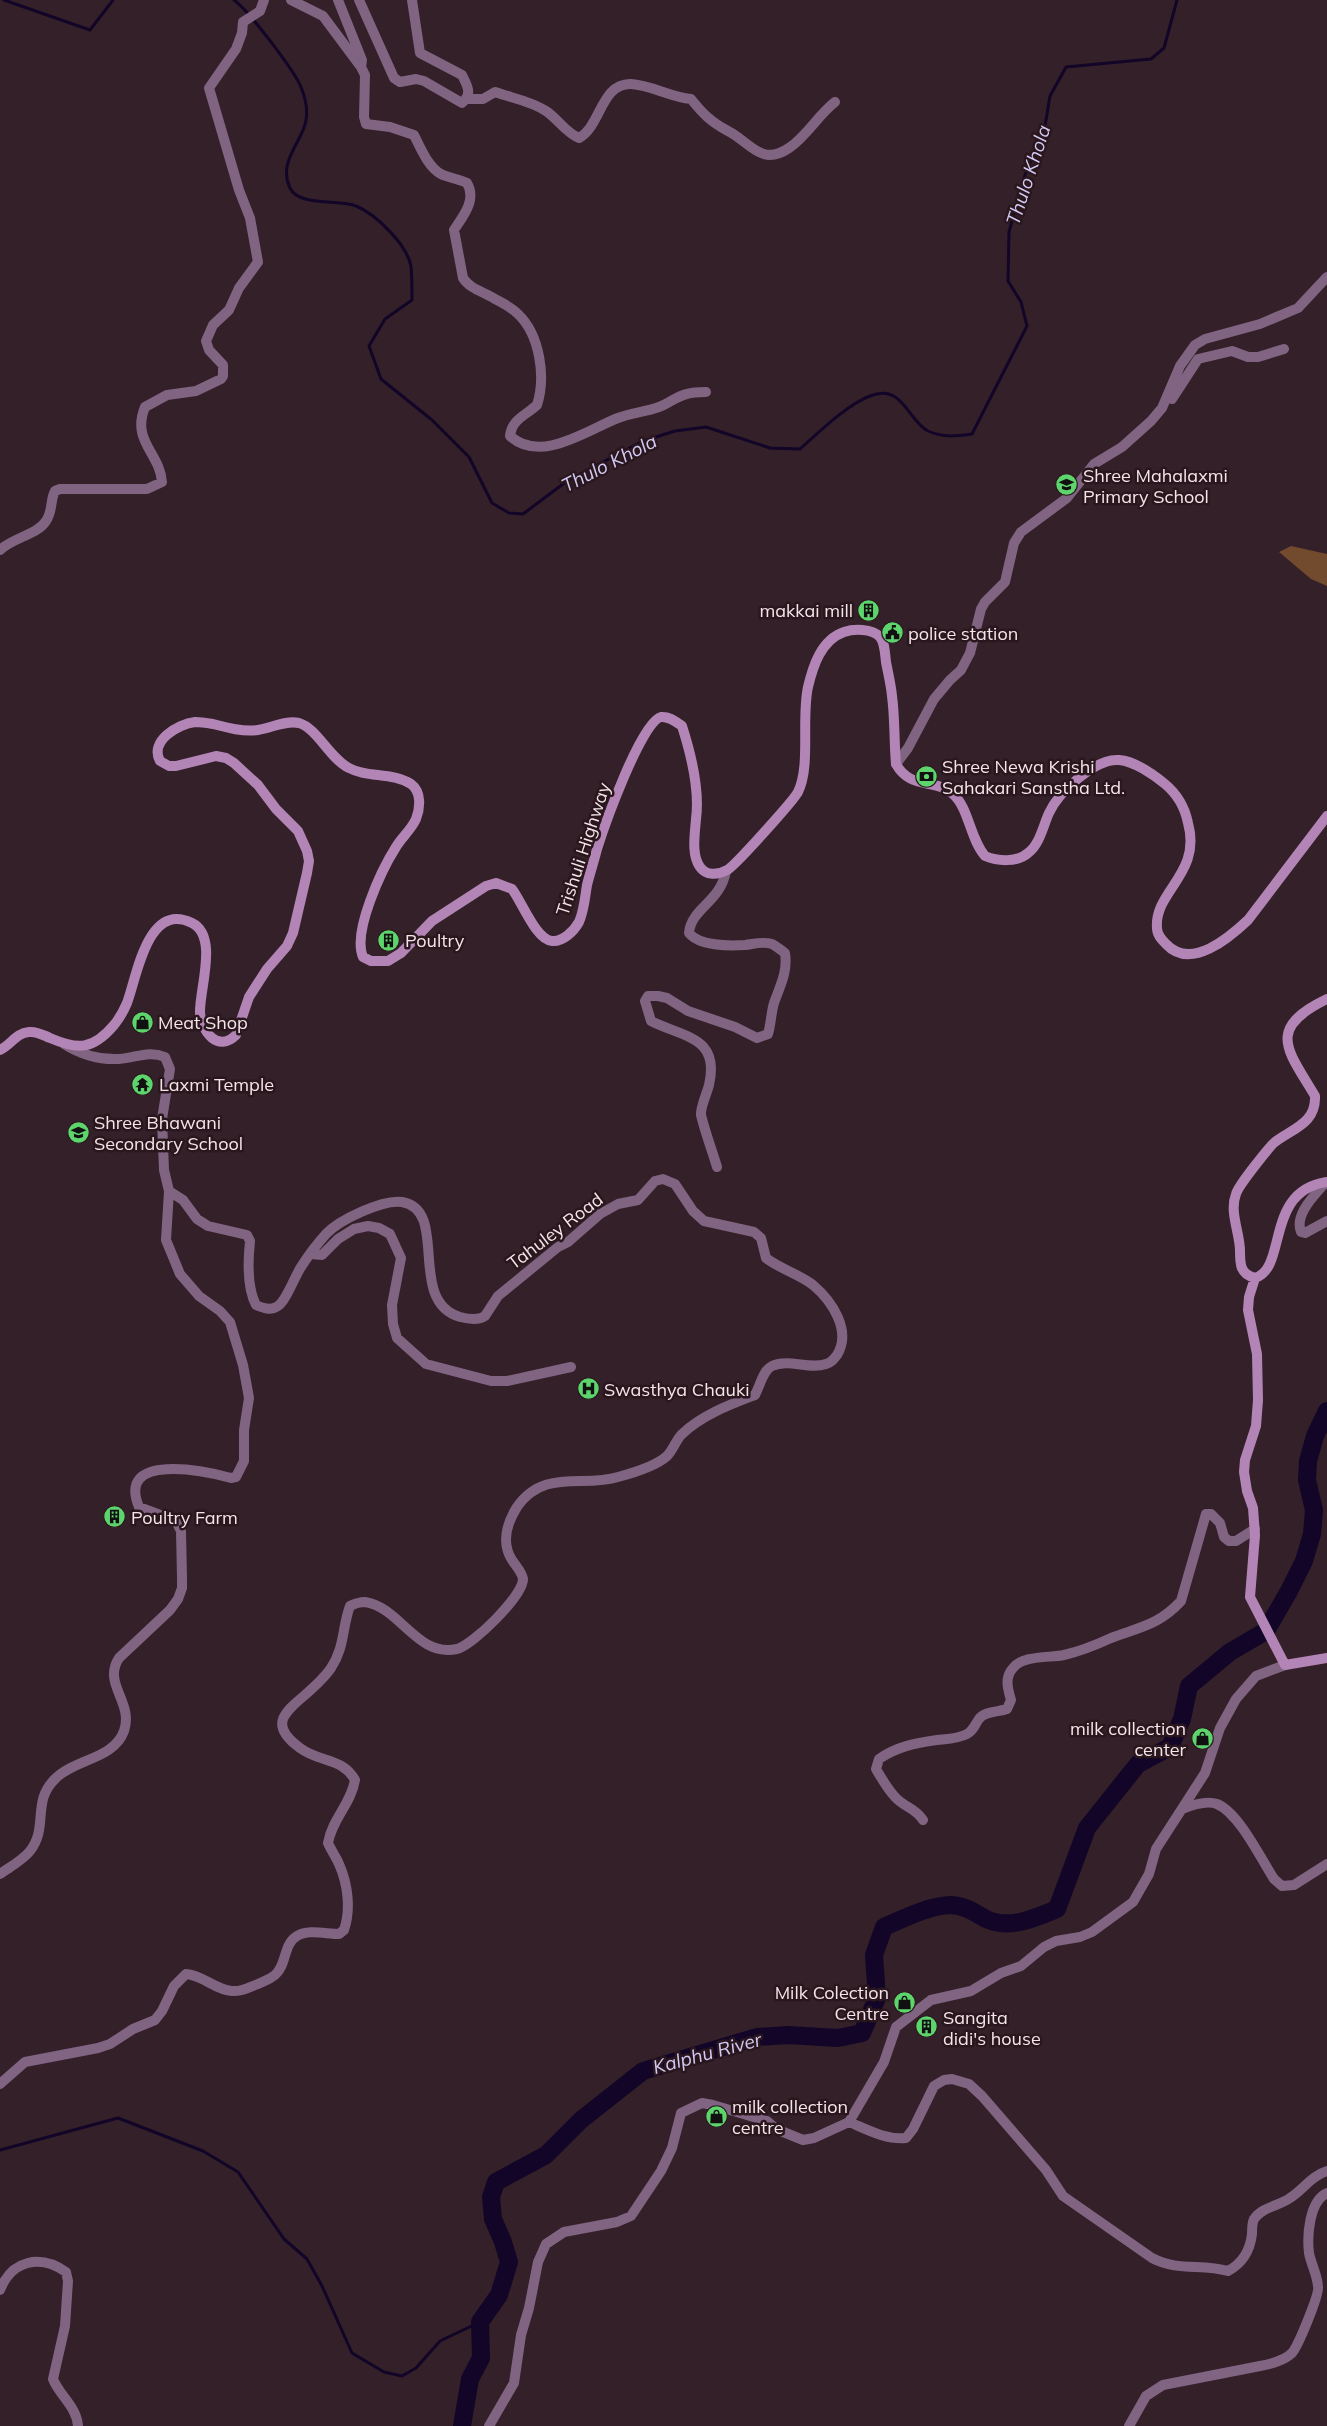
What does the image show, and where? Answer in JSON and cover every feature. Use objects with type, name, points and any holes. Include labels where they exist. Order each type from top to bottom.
[{"type":"street","points":[[0,550],[9,541],[42,526],[50,514],[55,490],[147,489],[162,482],[158,466],[150,455],[140,426],[145,407],[167,395],[196,391],[221,379],[223,376],[223,365],[209,350],[206,341],[213,325],[229,310],[239,288],[258,262],[250,218],[239,190],[209,88],[236,49],[242,33],[243,22],[258,12],[264,0]]},
{"type":"street","points":[[291,0],[323,16],[361,67],[365,75],[364,117],[366,124],[390,127],[414,135],[436,170],[441,174],[467,183],[471,190],[470,204],[454,230],[463,278],[467,285],[519,314],[530,329],[540,366],[542,386],[537,405],[518,418],[511,427],[510,436],[517,443],[540,446],[564,442],[603,424],[660,406],[686,394],[706,392]]},
{"type":"street","points":[[338,0],[362,60],[361,67]]},
{"type":"street","points":[[359,0],[394,78],[400,82],[416,79],[424,81],[460,103],[466,99],[483,99],[495,92],[512,96],[545,110],[571,135],[579,138],[588,130],[610,92],[628,84],[678,98],[691,98],[720,129],[728,131],[748,148],[769,155],[781,153],[790,148],[823,112],[835,102]]},
{"type":"street","points":[[412,0],[420,53],[462,75],[468,87],[466,99]]},
{"type":"street","points":[[1162,408],[1180,366],[1195,346],[1205,339],[1260,324],[1298,308],[1327,277]]},
{"type":"street","points":[[896,764],[908,748],[934,699],[961,670],[970,653],[981,610],[985,602],[1005,582],[1014,543],[1021,532],[1067,498],[1094,464],[1135,437],[1171,401],[1198,359],[1232,351],[1248,357],[1258,357],[1284,349]]},
{"type":"street","points":[[717,1167],[701,1114],[712,1073],[709,1052],[700,1044],[651,1021],[645,1001],[648,996],[658,996],[757,1038],[768,1034],[774,1002],[781,987],[787,964],[785,953],[772,944],[745,945],[702,941],[693,938],[689,933],[693,918],[711,902],[724,884],[726,871],[736,864],[744,852],[798,792],[803,771],[804,712],[812,670],[820,653],[837,634],[848,631],[870,631],[879,636],[884,646],[892,694],[896,764],[901,772],[917,782],[944,788],[952,793],[960,803],[979,850],[984,856],[1005,860],[1027,855],[1035,846],[1057,800],[1081,776],[1105,762],[1119,760],[1142,769],[1167,786],[1184,807],[1190,829],[1191,844],[1187,864],[1161,909],[1157,929],[1161,939],[1169,947],[1186,953],[1195,953],[1217,945],[1248,920],[1327,816]]},
{"type":"street","name":"Trishuli Highway","points":[[0,1050],[22,1033],[30,1032],[37,1032],[63,1043],[86,1047],[96,1042],[112,1027],[127,1003],[141,956],[150,938],[157,928],[165,923],[176,920],[192,923],[204,936],[206,958],[200,1011],[203,1028],[209,1038],[215,1041],[222,1042],[232,1039],[241,1024],[249,997],[267,969],[287,946],[293,934],[309,861],[303,841],[298,831],[276,809],[258,785],[243,770],[226,758],[207,758],[194,763],[170,766],[160,761],[158,757],[160,743],[172,730],[183,725],[204,723],[247,731],[261,730],[288,722],[301,723],[313,732],[338,762],[350,769],[404,781],[412,785],[419,798],[420,806],[416,820],[396,847],[381,876],[364,924],[361,952],[363,957],[371,961],[388,962],[401,953],[432,922],[486,886],[496,883],[512,889],[535,930],[543,937],[552,942],[564,939],[579,923],[597,849],[617,793],[642,737],[659,718],[665,717],[682,726],[685,736],[696,798],[694,836],[698,866],[705,872],[716,874],[726,871]]},
{"type":"street","points":[[1255,1278],[1246,1274],[1240,1267],[1240,1246],[1234,1206],[1235,1195],[1274,1143],[1303,1125],[1312,1114],[1315,1096],[1295,1064],[1288,1046],[1288,1032],[1295,1018],[1327,1000]]},
{"type":"street","points":[[0,1874],[30,1852],[39,1833],[41,1800],[56,1778],[67,1769],[103,1754],[117,1742],[124,1731],[126,1718],[112,1672],[114,1666],[119,1658],[170,1610],[182,1588],[181,1531],[176,1521],[139,1507],[134,1495],[137,1480],[145,1474],[155,1471],[180,1468],[231,1478],[236,1477],[244,1461],[244,1430],[249,1398],[244,1365],[230,1322],[220,1311],[199,1296],[180,1274],[166,1240],[169,1191],[163,1150],[162,1119],[170,1069],[165,1057],[147,1053],[118,1059],[91,1056],[77,1052],[63,1043]]},
{"type":"street","name":"Tahuley Road","points":[[0,2084],[25,2062],[98,2048],[110,2044],[132,2028],[155,2020],[162,2011],[174,1986],[186,1974],[196,1975],[222,1989],[233,1992],[245,1990],[268,1980],[276,1974],[283,1964],[293,1938],[299,1934],[339,1934],[344,1930],[348,1910],[347,1892],[340,1865],[328,1843],[337,1818],[350,1798],[355,1780],[343,1766],[312,1755],[300,1748],[290,1739],[281,1724],[282,1718],[291,1705],[306,1695],[331,1669],[343,1643],[346,1616],[350,1606],[364,1602],[380,1608],[424,1644],[455,1649],[466,1645],[491,1624],[510,1603],[522,1585],[522,1576],[507,1552],[505,1542],[508,1526],[525,1497],[539,1488],[564,1482],[617,1478],[661,1460],[668,1455],[682,1434],[722,1406],[755,1395],[767,1370],[772,1366],[783,1364],[816,1366],[828,1364],[843,1343],[841,1323],[823,1295],[813,1285],[766,1258],[761,1238],[754,1232],[704,1221],[693,1212],[674,1184],[663,1179],[655,1181],[638,1200],[618,1204],[587,1223],[568,1242],[558,1247],[508,1287],[498,1296],[485,1316],[481,1318],[461,1317],[450,1313],[439,1302],[428,1265],[429,1241],[425,1225],[419,1210],[409,1204],[399,1202],[387,1203],[354,1216],[327,1233],[299,1270],[280,1305],[273,1309],[256,1305],[252,1298],[248,1258],[250,1241],[247,1235],[208,1226],[197,1219],[183,1200],[169,1191]]},
{"type":"street","points":[[1285,1665],[1251,1603],[1250,1597],[1255,1529],[1253,1508],[1244,1472],[1245,1460],[1256,1426],[1258,1400],[1257,1354],[1248,1310],[1249,1297],[1255,1278],[1264,1273],[1275,1249],[1284,1213],[1296,1197],[1316,1184],[1326,1182]]},
{"type":"street","points":[[1326,1182],[1302,1214],[1299,1227],[1301,1232],[1305,1233],[1327,1221]]},
{"type":"street","points":[[311,1254],[322,1255],[338,1238],[354,1229],[368,1226],[379,1228],[390,1234],[401,1258],[392,1305],[393,1324],[397,1338],[426,1364],[491,1381],[507,1382],[571,1367]]},
{"type":"street","points":[[923,1820],[917,1811],[897,1800],[876,1769],[879,1759],[891,1750],[905,1746],[950,1739],[967,1734],[977,1725],[978,1719],[986,1714],[1007,1708],[1012,1700],[1006,1684],[1013,1667],[1021,1662],[1062,1655],[1096,1646],[1159,1621],[1172,1612],[1181,1601],[1206,1514],[1215,1516],[1229,1541],[1236,1541],[1255,1529]]},
{"type":"street","points":[[489,2426],[514,2384],[520,2335],[529,2308],[538,2262],[546,2244],[564,2232],[617,2222],[631,2216],[661,2171],[672,2148],[682,2113],[702,2103],[713,2105],[767,2121],[776,2129],[803,2140],[814,2138],[849,2122],[884,2062],[896,2027],[931,2000],[971,1991],[1001,1974],[1021,1966],[1044,1947],[1056,1941],[1086,1935],[1133,1902],[1141,1892],[1150,1874],[1156,1849],[1204,1773],[1220,1728],[1236,1699],[1256,1676],[1285,1665],[1327,1658]]},
{"type":"street","points":[[1182,1809],[1200,1803],[1216,1804],[1229,1812],[1274,1879],[1282,1886],[1294,1885],[1327,1864]]},
{"type":"street","points":[[849,2122],[881,2135],[896,2139],[906,2138],[914,2129],[934,2086],[944,2080],[952,2079],[969,2084],[982,2096],[1046,2170],[1063,2196],[1164,2265],[1190,2269],[1215,2267],[1228,2271],[1234,2268],[1243,2260],[1248,2250],[1253,2220],[1264,2211],[1290,2198],[1318,2174],[1327,2171]]},
{"type":"street","points":[[1129,2426],[1146,2396],[1163,2385],[1260,2366],[1274,2362],[1292,2353],[1318,2292],[1309,2254],[1310,2232],[1317,2203],[1327,2193]]},
{"type":"street","points":[[0,2290],[11,2270],[31,2262],[53,2265],[66,2272],[68,2281],[65,2326],[53,2379],[74,2412],[78,2426]]},
{"type":"shaded area","points":[[1291,546],[1327,554],[1327,586],[1311,579],[1279,552]]},
{"type":"waterway","name":"Thulo Khola","points":[[4,0],[90,30],[113,0]]},
{"type":"waterway","name":"Thulo Khola","points":[[234,0],[260,27],[297,79],[304,95],[307,116],[304,128],[289,160],[287,178],[290,188],[302,198],[320,202],[349,204],[364,210],[390,231],[404,249],[408,258],[411,266],[412,300],[385,319],[369,346],[381,379],[432,420],[469,457],[492,503],[509,513],[523,514],[567,481],[643,441],[675,431],[706,427],[770,448],[800,449],[852,405],[881,393],[890,394],[897,398],[921,426],[928,431],[944,436],[972,434],[1027,326],[1021,302],[1008,281],[1009,232],[1025,175],[1045,126],[1050,96],[1066,67],[1151,59],[1164,48],[1177,0]]},
{"type":"waterway","name":"Kalphu River","points":[[462,2426],[470,2379],[481,2358],[480,2322],[499,2295],[509,2262],[493,2219],[491,2197],[496,2182],[546,2155],[581,2120],[643,2071],[757,2037],[788,2035],[838,2038],[862,2033],[877,1998],[874,1955],[884,1927],[925,1910],[950,1905],[965,1908],[986,1919],[1004,1923],[1022,1922],[1057,1909],[1087,1828],[1138,1764],[1170,1747],[1182,1719],[1189,1686],[1230,1652],[1266,1631],[1289,1591],[1304,1561],[1312,1534],[1314,1510],[1307,1480],[1308,1461],[1315,1436],[1327,1411]]},
{"type":"waterway","points":[[0,2150],[118,2118],[203,2151],[238,2172],[284,2239],[307,2259],[322,2286],[352,2353],[384,2372],[402,2376],[416,2368],[440,2341],[480,2322]]},
{"type":"place","name":"Shree Mahalaxmi Primary School","points":[[1067,485]]},
{"type":"place","name":"makkai mill","points":[[869,610]]},
{"type":"place","name":"police station","points":[[892,633]]},
{"type":"place","name":"Shree Newa Krishi Sahakari Sanstha Ltd.","points":[[926,776]]},
{"type":"place","name":"Poultry","points":[[389,940]]},
{"type":"place","name":"Meat Shop","points":[[142,1022]]},
{"type":"place","name":"Laxmi Temple","points":[[143,1084]]},
{"type":"place","name":"Shree Bhawani Secondary School","points":[[78,1132]]},
{"type":"place","name":"Swasthya Chauki","points":[[588,1389]]},
{"type":"place","name":"Poultry Farm","points":[[115,1517]]},
{"type":"place","name":"milk collection center","points":[[1202,1738]]},
{"type":"place","name":"Milk Colection Centre","points":[[905,2002]]},
{"type":"place","name":"Sangita didi's house","points":[[927,2027]]},
{"type":"place","name":"milk collection centre","points":[[716,2116]]}]
